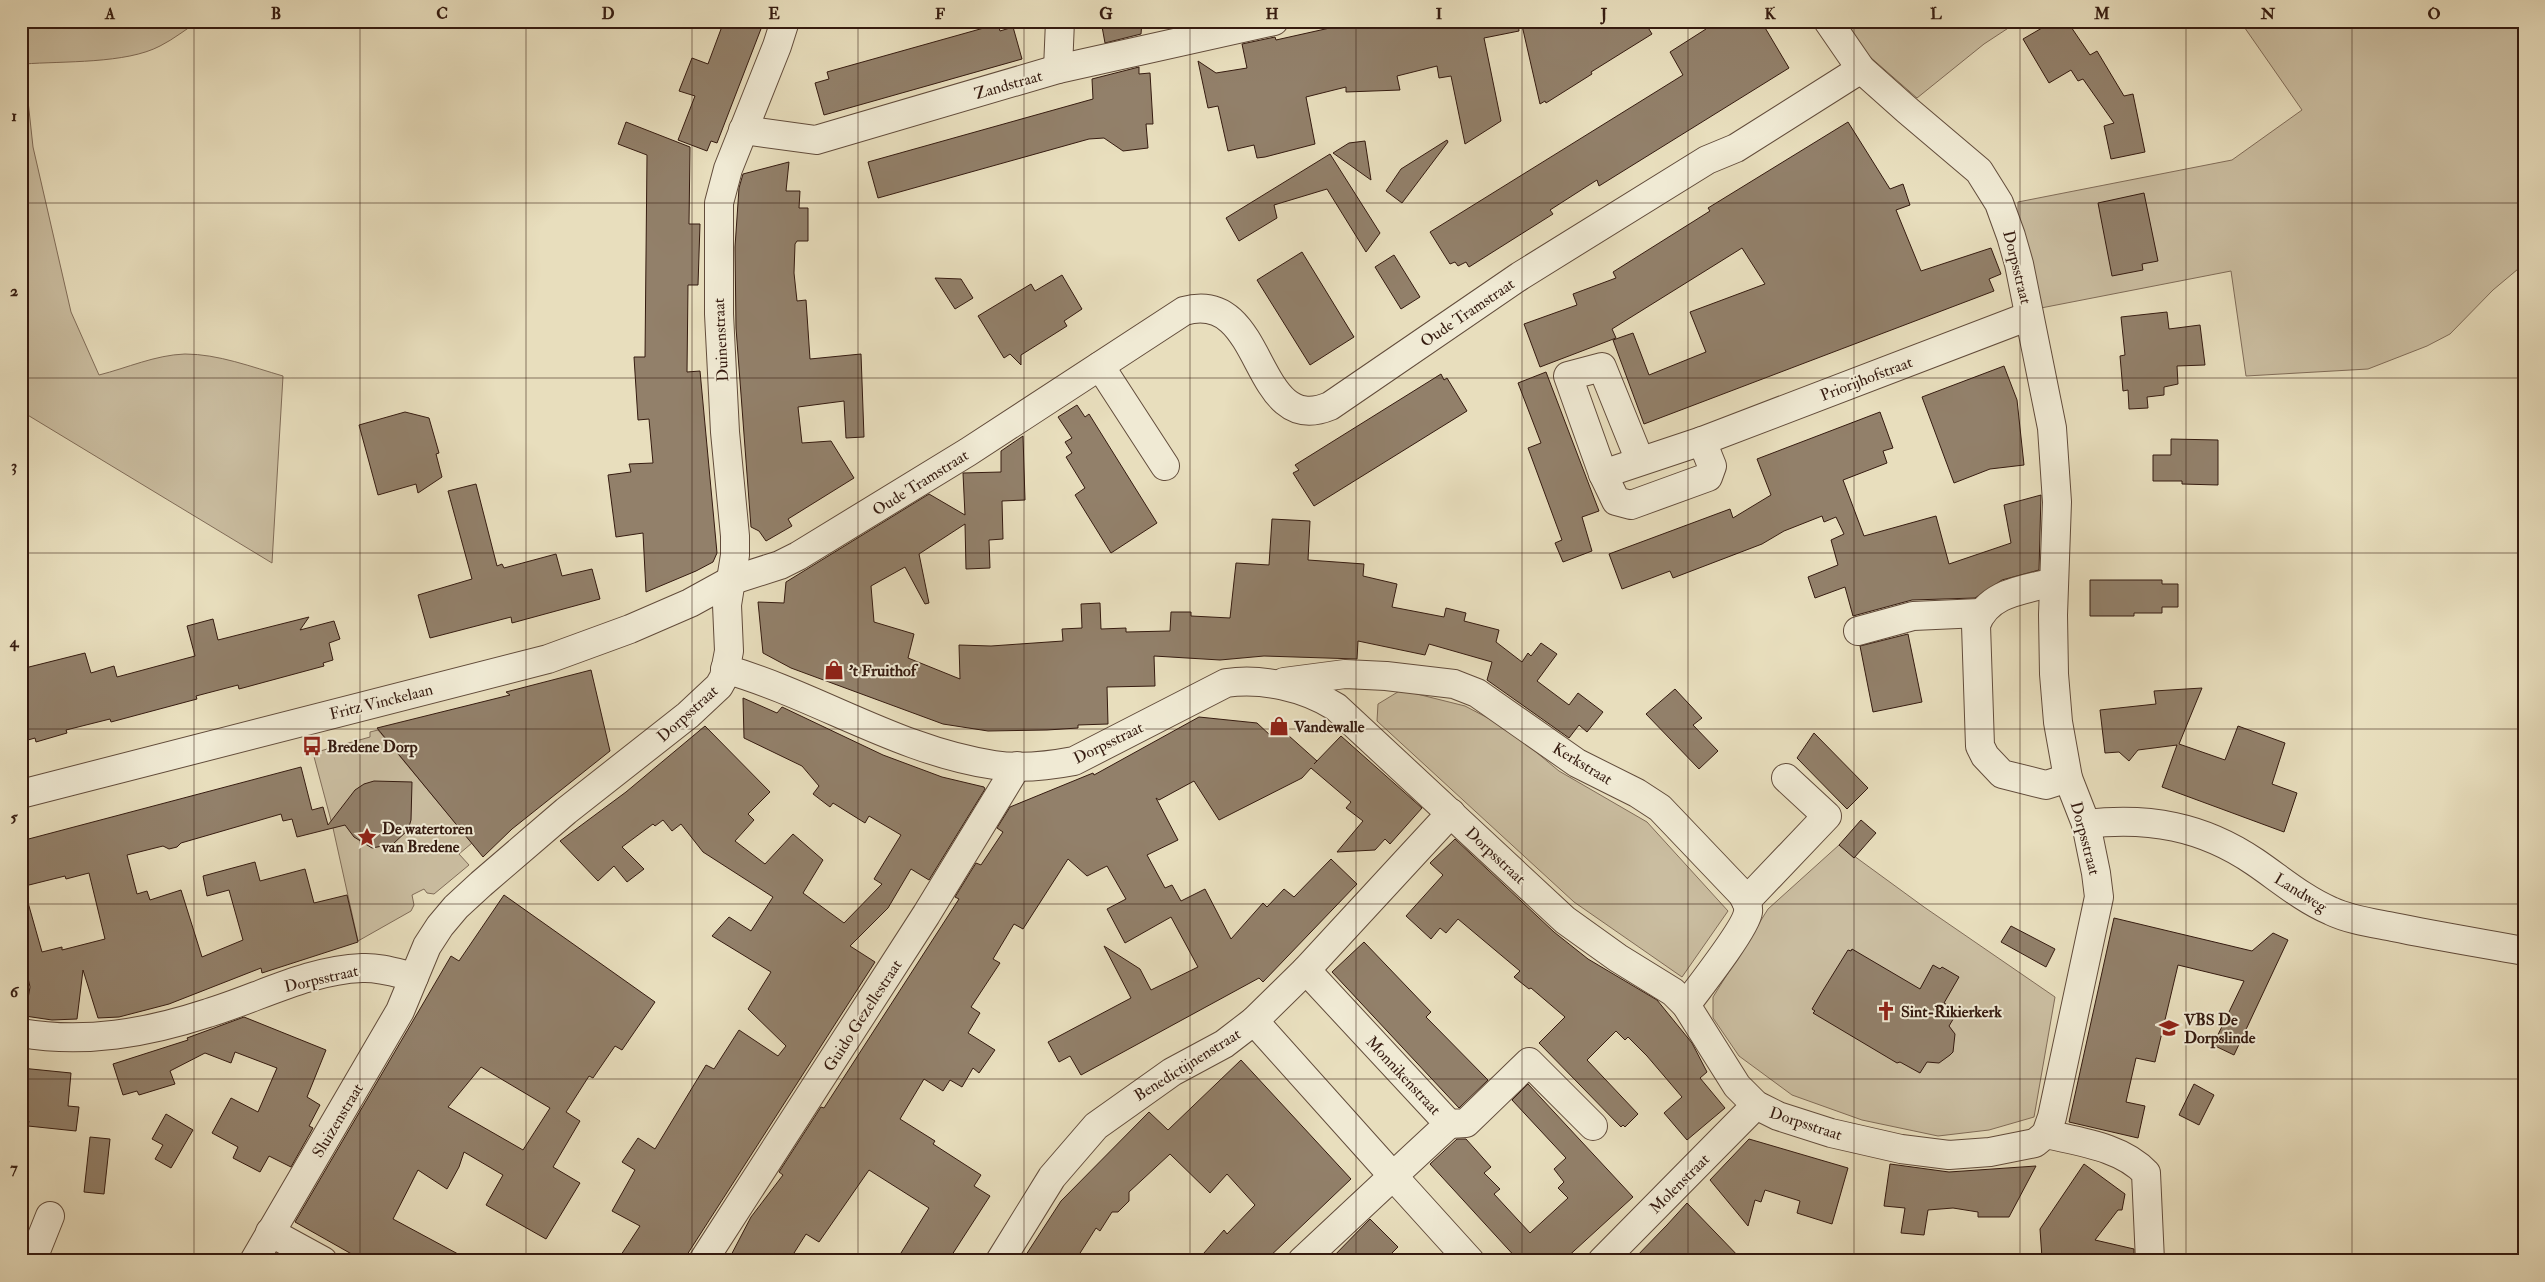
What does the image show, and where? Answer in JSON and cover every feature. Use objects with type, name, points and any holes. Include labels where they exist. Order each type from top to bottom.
[{"type":"street","name":"Duinenstraat","points":[[725,669],[730,651],[727,605],[735,555],[735,536],[725,432],[717,224],[719,203],[725,178],[778,46],[784,21]]},
{"type":"street","points":[[1058,69],[1060,21]]},
{"type":"street","name":"Zandstraat","points":[[744,130],[816,140],[1058,69],[1274,21]]},
{"type":"street","name":"Dorpsstraat","points":[[21,1033],[77,1039],[114,1036],[151,1029],[210,1013],[312,977],[348,970],[376,969],[414,977],[427,946],[456,907],[566,811],[688,715],[719,686],[725,669],[778,686],[900,738],[955,756],[996,765],[1017,766],[1048,765],[1074,761],[1217,686],[1236,682],[1267,684],[1301,690],[1322,698],[1336,707],[1565,920],[1618,958],[1673,992],[1686,1005],[1737,1086],[1756,1106],[1778,1116],[1832,1133],[1901,1149],[1949,1155],[1990,1152],[2028,1146],[2041,1139],[2046,1134],[2055,1102],[2099,897],[2086,824],[2068,778],[2058,722],[2054,674],[2054,582],[2057,502],[2052,428],[2030,316],[2011,236],[1992,188],[1979,171],[1906,110],[1861,69],[1828,21]]},
{"type":"street","name":"Oude Tramstraat","points":[[730,581],[780,565],[798,556],[968,452],[1184,311],[1199,306],[1211,308],[1225,314],[1238,327],[1279,397],[1292,407],[1305,412],[1318,411],[1330,406],[1520,276],[1707,160],[1736,148],[1861,69]]},
{"type":"street","name":"Priorijhofstraat","points":[[1603,474],[1702,441],[2030,316]]},
{"type":"street","points":[[1100,366],[1166,466]]},
{"type":"street","points":[[1640,461],[1602,366],[1568,376],[1603,474],[1616,501],[1631,505],[1708,477],[1712,466],[1702,441]]},
{"type":"street","name":"Fritz Vinckelaan","points":[[21,794],[548,659],[630,629],[690,604],[730,581]]},
{"type":"street","points":[[2054,582],[1999,597],[1980,614],[1976,625],[1980,746],[1984,756],[2002,774],[2046,785],[2068,778]]},
{"type":"street","points":[[1858,632],[1913,616],[1980,614]]},
{"type":"street","name":"Kerkstraat","points":[[1267,684],[1345,674],[1425,679],[1454,684],[1477,693],[1577,763],[1637,793],[1660,808],[1742,894],[1746,901]]},
{"type":"street","name":"Guido Gezellestraat","points":[[703,1261],[926,915],[1017,766]]},
{"type":"street","points":[[1686,1005],[1702,985],[1745,920],[1748,914],[1746,901],[1827,816],[1786,778]]},
{"type":"street","name":"Benedictijnenstraat","points":[[1000,1261],[1052,1177],[1096,1126],[1172,1072],[1224,1044],[1254,1021],[1306,970],[1451,813]]},
{"type":"street","name":"Landweg","points":[[2086,824],[2110,821],[2173,825],[2198,832],[2253,860],[2305,898],[2332,912],[2409,930],[2524,951]]},
{"type":"street","name":"Monnikenstraat","points":[[1302,1261],[1449,1124],[1306,970]]},
{"type":"street","name":"Sluizenstraat","points":[[254,1261],[400,1011],[414,977]]},
{"type":"street","points":[[1254,1021],[1470,1261]]},
{"type":"street","points":[[1449,1124],[1466,1123],[1529,1062],[1593,1126]]},
{"type":"street","name":"Molenstraat","points":[[1602,1261],[1756,1106]]},
{"type":"street","points":[[2046,1134],[2120,1155],[2136,1163],[2146,1173],[2150,1261]]},
{"type":"street","points":[[32,1261],[50,1216]]},
{"type":"street","points":[[270,1232],[322,1261]]},
{"type":"shaded area","points":[[21,21],[199,21],[160,46],[130,56],[94,61],[24,64],[33,147],[71,312],[99,375],[152,359],[185,354],[210,356],[283,376],[272,563],[21,411]]},
{"type":"shaded area","points":[[1844,21],[2019,21],[1984,44],[1917,98],[1869,56]]},
{"type":"shaded area","points":[[2240,21],[2524,21],[2524,264],[2493,290],[2450,334],[2427,346],[2368,369],[2246,376],[2231,271],[2041,308],[2018,216],[2018,202],[2232,160],[2302,110]]},
{"type":"shaded area","points":[[1401,690],[1465,706],[1507,728],[1559,771],[1647,822],[1728,911],[1682,977],[1574,902],[1377,721],[1378,704]]},
{"type":"shaded area","points":[[378,730],[472,843],[459,854],[469,865],[434,894],[427,893],[424,889],[412,895],[414,905],[411,911],[358,941],[333,828],[313,753],[370,737],[370,732]]},
{"type":"shaded area","points":[[1839,845],[1924,907],[2055,997],[2034,1117],[1989,1130],[1938,1136],[1862,1120],[1792,1095],[1739,1056],[1713,1018],[1713,997],[1768,909]]},
{"type":"building","points":[[724,21],[764,21],[717,143],[711,141],[707,151],[678,140],[695,96],[679,91],[692,58],[708,64]]},
{"type":"building","points":[[1101,21],[1142,21],[1141,34],[1105,43]]},
{"type":"building","points":[[1361,21],[1518,21],[1519,31],[1484,38],[1501,121],[1465,144],[1451,76],[1439,78],[1437,66],[1397,76],[1400,90],[1346,92],[1346,87],[1306,97],[1315,144],[1257,158],[1254,145],[1228,151],[1218,106],[1208,108],[1198,61],[1216,73],[1247,68],[1242,44],[1275,37],[1276,40]]},
{"type":"building","points":[[1521,21],[1644,21],[1652,34],[1546,103],[1545,101],[1540,104]]},
{"type":"building","points":[[1703,21],[1761,21],[1789,68],[1599,186],[1597,180],[1550,210],[1553,214],[1469,267],[1466,262],[1458,266],[1455,262],[1450,264],[1430,232],[1683,75],[1670,52],[1706,29]]},
{"type":"building","points":[[2054,21],[2067,21],[2090,55],[2097,51],[2124,96],[2133,94],[2145,152],[2111,159],[2104,126],[2114,123],[2083,79],[2078,81],[2071,70],[2049,83],[2023,39]]},
{"type":"building","points":[[998,24],[1000,31],[1013,27],[1022,59],[824,115],[815,83],[829,79],[827,72]]},
{"type":"building","points":[[1139,67],[1139,74],[1150,73],[1153,124],[1146,124],[1148,148],[1123,151],[1104,138],[1089,139],[878,198],[868,162],[1093,99],[1092,79]]},
{"type":"building","points":[[626,122],[690,147],[689,224],[700,224],[698,285],[688,285],[687,372],[700,371],[717,553],[713,562],[646,592],[643,533],[616,537],[608,475],[631,472],[629,464],[653,463],[649,419],[638,420],[634,357],[645,357],[647,155],[618,144]]},
{"type":"building","points":[[1848,122],[1890,189],[1903,184],[1910,205],[1896,210],[1921,271],[1991,248],[2001,274],[1989,279],[1994,291],[1644,424],[1613,340],[1633,333],[1649,375],[1706,352],[1690,312],[1765,284],[1742,248],[1612,329],[1616,338],[1540,367],[1524,324],[1577,305],[1573,294],[1616,278],[1613,272],[1710,211],[1708,208]]},
{"type":"building","points":[[1447,140],[1448,142],[1402,203],[1386,191],[1401,169]]},
{"type":"building","points":[[1365,141],[1371,180],[1333,153],[1349,143]]},
{"type":"building","points":[[1330,154],[1380,233],[1366,252],[1327,189],[1274,205],[1277,218],[1239,241],[1226,218]]},
{"type":"building","points":[[789,162],[786,191],[800,191],[799,208],[808,208],[808,241],[797,241],[795,244],[794,273],[797,301],[806,300],[810,359],[861,354],[864,437],[846,438],[844,401],[798,407],[802,443],[831,441],[854,478],[788,519],[792,526],[766,541],[759,531],[751,527],[736,328],[735,247],[739,188],[743,174]]},
{"type":"building","points":[[2144,193],[2158,261],[2142,264],[2143,270],[2112,276],[2098,203]]},
{"type":"building","points":[[1302,252],[1354,337],[1310,365],[1257,280]]},
{"type":"building","points":[[1394,255],[1420,297],[1401,309],[1375,267]]},
{"type":"building","points":[[1062,275],[1082,309],[1064,321],[1067,326],[1021,355],[1021,365],[1010,354],[1004,358],[978,316],[1031,284],[1035,291]]},
{"type":"building","points":[[935,278],[961,279],[973,298],[955,309]]},
{"type":"building","points":[[2167,312],[2169,329],[2200,325],[2205,365],[2177,366],[2178,384],[2164,387],[2164,395],[2147,397],[2148,408],[2129,409],[2128,390],[2123,391],[2120,356],[2125,355],[2121,317]]},
{"type":"building","points":[[2004,366],[2017,400],[2024,465],[1990,469],[1954,483],[1922,397]]},
{"type":"building","points":[[1546,372],[1599,511],[1582,517],[1592,551],[1563,562],[1555,543],[1562,540],[1528,448],[1541,443],[1518,383]]},
{"type":"building","points":[[1441,374],[1444,380],[1447,378],[1467,411],[1314,506],[1293,473],[1299,470],[1295,465]]},
{"type":"building","points":[[1077,405],[1085,417],[1089,414],[1157,523],[1111,553],[1075,495],[1085,488],[1066,457],[1072,453],[1065,442],[1072,438],[1058,417]]},
{"type":"building","points":[[405,412],[429,418],[439,453],[436,454],[442,477],[418,493],[416,484],[378,495],[359,425]]},
{"type":"building","points":[[1880,412],[1893,448],[1883,451],[1887,463],[1843,480],[1864,536],[1936,516],[1949,564],[2011,543],[2004,505],[2041,495],[2039,570],[2002,580],[1975,598],[1912,600],[1853,616],[1845,587],[1815,598],[1808,577],[1838,565],[1831,540],[1844,534],[1836,517],[1824,522],[1822,516],[1784,531],[1762,544],[1673,578],[1670,571],[1622,589],[1609,554],[1730,509],[1733,518],[1771,495],[1757,459]]},
{"type":"building","points":[[1023,436],[1025,500],[1002,501],[1003,539],[989,540],[990,568],[966,569],[965,524],[919,554],[929,603],[925,604],[905,567],[871,586],[874,622],[914,634],[908,658],[960,679],[959,645],[991,646],[1063,641],[1062,629],[1082,628],[1081,604],[1100,603],[1101,629],[1126,628],[1126,632],[1170,631],[1171,612],[1191,612],[1191,616],[1230,618],[1236,563],[1269,565],[1272,519],[1310,521],[1308,560],[1364,564],[1363,576],[1397,584],[1392,607],[1444,617],[1446,608],[1466,613],[1464,621],[1499,630],[1496,642],[1522,662],[1528,653],[1531,656],[1541,643],[1557,654],[1537,681],[1569,705],[1578,693],[1603,712],[1587,732],[1579,725],[1569,738],[1487,680],[1492,662],[1429,644],[1425,655],[1358,641],[1357,659],[1264,656],[1220,660],[1154,656],[1155,686],[1107,687],[1108,724],[1078,725],[1078,728],[1047,730],[988,731],[943,724],[791,668],[763,653],[758,602],[784,603],[786,582],[929,494],[965,515],[963,473],[1001,472],[1001,451]]},
{"type":"building","points":[[2171,439],[2218,440],[2218,485],[2182,484],[2182,481],[2153,481],[2153,455],[2171,455]]},
{"type":"building","points":[[476,484],[497,566],[502,564],[504,568],[556,554],[562,576],[592,569],[600,599],[512,623],[511,617],[430,638],[418,595],[472,579],[448,491]]},
{"type":"building","points":[[2090,580],[2162,580],[2162,584],[2178,584],[2178,607],[2162,607],[2162,613],[2134,613],[2134,616],[2090,616]]},
{"type":"building","points":[[309,617],[300,630],[334,621],[340,639],[329,643],[333,660],[323,663],[324,666],[239,689],[238,685],[196,696],[197,699],[111,722],[110,719],[66,730],[67,733],[36,742],[35,738],[21,742],[21,669],[85,653],[91,673],[114,666],[117,677],[195,656],[187,626],[213,619],[218,640]]},
{"type":"building","points":[[1908,634],[1922,702],[1873,712],[1860,646]]},
{"type":"building","points":[[591,670],[610,751],[512,829],[483,857],[377,728],[510,695],[506,692]]},
{"type":"building","points":[[2202,688],[2179,744],[2225,760],[2238,726],[2285,743],[2272,784],[2297,793],[2284,832],[2162,787],[2177,745],[2138,750],[2129,761],[2119,752],[2105,753],[2100,710],[2156,704],[2154,691]]},
{"type":"building","points":[[1675,689],[1702,718],[1693,725],[1718,751],[1699,769],[1646,714]]},
{"type":"building","points":[[743,698],[777,713],[782,707],[883,755],[942,777],[984,787],[985,789],[929,880],[911,869],[888,908],[850,946],[875,962],[683,1261],[617,1261],[640,1226],[612,1211],[635,1170],[622,1162],[638,1138],[655,1149],[706,1065],[714,1069],[739,1030],[778,1056],[786,1046],[748,1009],[771,972],[712,936],[729,917],[751,931],[773,897],[703,852],[681,824],[672,831],[663,820],[655,826],[653,824],[622,847],[644,869],[627,882],[614,866],[598,881],[560,841],[626,792],[705,726],[770,792],[748,814],[754,820],[735,841],[765,864],[793,834],[823,860],[803,893],[844,923],[882,884],[874,879],[901,835],[869,816],[865,823],[833,803],[830,807],[813,794],[819,786],[802,766],[744,738]]},
{"type":"building","points":[[1199,717],[1257,723],[1271,736],[1279,727],[1317,761],[1341,736],[1422,808],[1390,844],[1385,839],[1375,850],[1337,852],[1363,821],[1346,808],[1351,802],[1311,768],[1302,778],[1219,820],[1194,781],[1159,800],[1156,798],[1178,840],[1147,855],[1165,888],[1172,885],[1181,901],[1205,889],[1231,939],[1263,903],[1267,907],[1284,889],[1294,897],[1331,859],[1357,884],[1263,982],[1259,978],[1081,1075],[1070,1056],[1059,1062],[1048,1042],[1131,998],[1104,946],[1140,969],[1151,990],[1198,967],[1171,917],[1125,943],[1107,909],[1126,899],[1107,866],[1087,876],[1068,859],[1023,929],[1014,924],[993,959],[1000,963],[971,1007],[980,1013],[968,1033],[995,1050],[979,1073],[973,1068],[962,1087],[950,1080],[943,1091],[924,1079],[900,1119],[935,1141],[933,1144],[981,1175],[974,1186],[990,1196],[948,1261],[896,1261],[929,1208],[869,1170],[819,1242],[806,1234],[789,1261],[728,1261],[751,1217],[783,1175],[779,1172],[821,1107],[824,1108],[959,899],[955,897],[976,863],[981,865],[1003,832],[997,828],[1010,807],[1093,773],[1094,775]]},
{"type":"building","points":[[1814,733],[1868,788],[1847,809],[1797,758]]},
{"type":"building","points":[[301,767],[312,810],[323,807],[328,825],[355,790],[364,784],[374,781],[412,782],[411,820],[408,830],[393,844],[372,848],[354,837],[345,825],[297,837],[292,819],[283,821],[281,814],[181,843],[177,847],[169,849],[163,846],[127,855],[137,894],[147,891],[150,900],[181,890],[202,957],[243,940],[229,890],[207,896],[203,876],[255,862],[260,881],[305,869],[314,903],[347,895],[358,942],[262,973],[261,968],[169,1004],[119,1017],[98,1018],[83,970],[77,1019],[52,1020],[25,1016],[30,987],[21,946],[21,900],[27,899],[42,952],[62,947],[62,950],[105,939],[89,873],[66,879],[65,876],[21,887],[21,841]]},
{"type":"building","points":[[1861,820],[1876,833],[1854,858],[1839,845]]},
{"type":"building","points":[[1455,839],[1554,932],[1588,959],[1657,1000],[1692,1043],[1707,1072],[1700,1078],[1725,1108],[1687,1140],[1664,1113],[1682,1097],[1628,1037],[1625,1040],[1616,1031],[1587,1060],[1638,1114],[1625,1127],[1623,1125],[1621,1127],[1539,1043],[1565,1017],[1531,988],[1529,989],[1514,977],[1520,971],[1458,919],[1446,933],[1440,928],[1431,939],[1406,916],[1443,875],[1430,863]]},
{"type":"building","points":[[504,895],[655,1002],[622,1050],[615,1046],[593,1078],[589,1076],[566,1112],[580,1121],[553,1167],[580,1183],[546,1239],[486,1205],[503,1175],[464,1152],[459,1167],[447,1189],[418,1170],[393,1219],[471,1261],[364,1261],[295,1222],[451,956],[459,961]],"holes":[[[481,1067],[550,1108],[523,1150],[448,1107]]]},
{"type":"building","points":[[2114,918],[2252,951],[2273,933],[2288,940],[2234,1055],[2213,1045],[2244,981],[2178,965],[2155,1062],[2136,1058],[2126,1102],[2145,1106],[2138,1138],[2069,1122]]},
{"type":"building","points":[[2011,926],[2055,949],[2046,967],[2001,942]]},
{"type":"building","points":[[1364,942],[1431,1012],[1426,1017],[1488,1080],[1459,1108],[1332,972]]},
{"type":"building","name":"Sint-Rikierkerk","points":[[1852,949],[1920,989],[1933,965],[1940,969],[1942,967],[1959,977],[1944,1003],[1958,1011],[1949,1026],[1955,1034],[1953,1052],[1950,1055],[1939,1063],[1927,1062],[1920,1073],[1900,1062],[1897,1063],[1813,1013],[1815,1011],[1812,1009],[1822,992],[1848,950],[1851,951]]},
{"type":"building","points":[[244,1017],[326,1050],[307,1097],[320,1105],[309,1126],[313,1128],[291,1167],[269,1156],[260,1172],[233,1158],[238,1147],[212,1133],[231,1098],[258,1112],[277,1068],[235,1052],[231,1063],[205,1053],[170,1071],[175,1084],[139,1095],[137,1091],[123,1095],[113,1064],[188,1040],[187,1038]]},
{"type":"building","points":[[1241,1060],[1351,1179],[1265,1261],[1197,1261],[1224,1230],[1227,1234],[1255,1205],[1227,1174],[1210,1193],[1170,1154],[1129,1192],[1129,1201],[1118,1212],[1112,1212],[1100,1231],[1096,1228],[1075,1261],[1022,1261],[1061,1201],[1149,1112],[1168,1130]]},
{"type":"building","points":[[21,1068],[71,1073],[68,1106],[79,1107],[76,1131],[28,1126],[29,1121],[21,1120]]},
{"type":"building","points":[[1528,1084],[1633,1197],[1563,1261],[1519,1261],[1430,1164],[1457,1139],[1466,1139],[1491,1167],[1484,1173],[1500,1189],[1494,1194],[1530,1233],[1568,1198],[1558,1188],[1564,1182],[1554,1169],[1566,1158],[1512,1100]]},
{"type":"building","points":[[2194,1084],[2214,1095],[2199,1125],[2179,1115]]},
{"type":"building","points":[[166,1114],[193,1130],[171,1168],[155,1159],[163,1145],[152,1139]]},
{"type":"building","points":[[90,1137],[110,1139],[104,1194],[84,1192]]},
{"type":"building","points":[[1749,1139],[1848,1168],[1832,1224],[1797,1213],[1800,1201],[1765,1190],[1761,1202],[1755,1200],[1748,1226],[1710,1180]]},
{"type":"building","points":[[1890,1164],[1949,1172],[2036,1166],[2009,1217],[1978,1217],[1978,1212],[1953,1208],[1928,1210],[1924,1235],[1901,1233],[1905,1208],[1884,1206]]},
{"type":"building","points":[[2084,1164],[2125,1194],[2122,1210],[2118,1210],[2095,1240],[2134,1249],[2134,1261],[2074,1261],[2074,1257],[2042,1258],[2040,1229]]},
{"type":"building","points":[[1687,1203],[1743,1261],[1632,1261]]},
{"type":"building","points":[[1370,1219],[1398,1247],[1384,1261],[1329,1261]]},
{"type":"place","name":"'t Fruithof","points":[[834,670]]},
{"type":"place","name":"Vandewalle","points":[[1279,726]]},
{"type":"place","name":"Bredene Dorp","points":[[312,746]]},
{"type":"place","name":"De watertoren van Bredene","points":[[367,837]]},
{"type":"place","name":"Sint-Rikierkerk","points":[[1886,1011]]},
{"type":"place","name":"VBS De Dorpslinde","points":[[2169,1028]]}]
